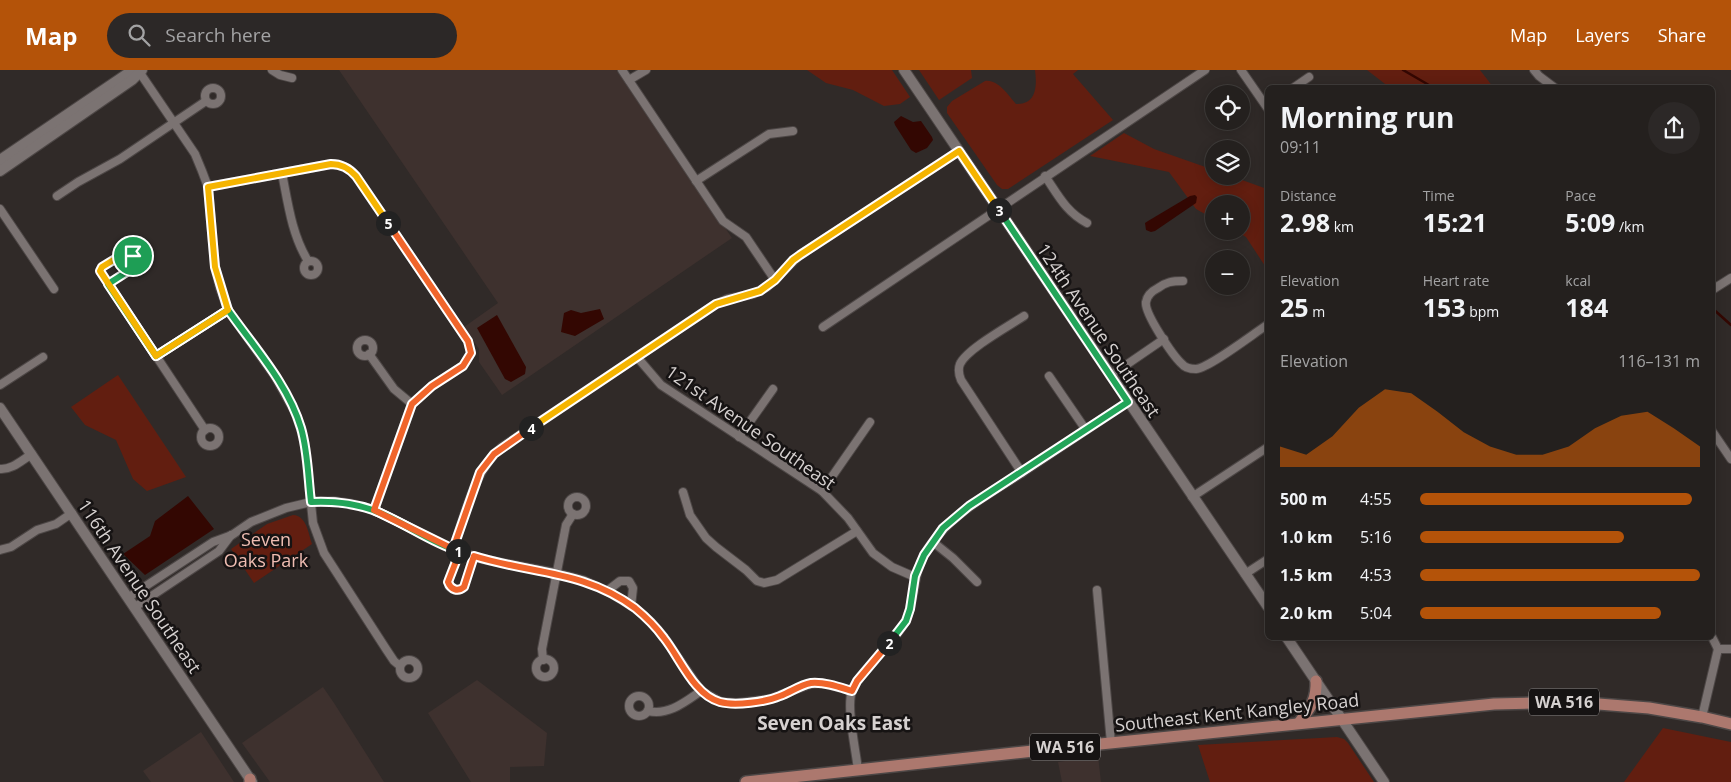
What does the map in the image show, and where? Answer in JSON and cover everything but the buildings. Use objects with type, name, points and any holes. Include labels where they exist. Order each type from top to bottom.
[{"type":"main road","points":[[1299,724],[1315,698],[1317,692],[1316,681]]},
{"type":"main road","name":"Southeast Kent Kangley Road","points":[[746,782],[1494,704],[1573,702],[1649,708],[1731,724]]},
{"type":"street","points":[[272,70],[280,75],[292,78]]},
{"type":"street","points":[[622,70],[723,221],[746,237],[775,280]]},
{"type":"street","points":[[628,80],[646,70]]},
{"type":"street","name":"124th Avenue Southeast","points":[[904,70],[1265,603]]},
{"type":"street","points":[[823,327],[1205,70]]},
{"type":"street","points":[[1241,70],[1265,104]]},
{"type":"street","points":[[1534,70],[1551,85]]},
{"type":"street","points":[[140,71],[195,154],[208,187],[215,267],[228,310],[275,376],[295,412],[305,446],[313,523],[324,553],[386,650],[400,666]]},
{"type":"street","points":[[0,160],[127,74],[140,71]]},
{"type":"street","points":[[0,171],[132,80],[140,71]]},
{"type":"street","points":[[1297,85],[1309,77]]},
{"type":"street","points":[[57,196],[120,159],[206,101]]},
{"type":"street","points":[[696,181],[769,134],[793,131]]},
{"type":"street","points":[[474,556],[464,587],[455,590],[449,586],[456,550],[480,472],[494,454],[716,304],[727,299],[753,294],[767,287],[800,255],[959,151]]},
{"type":"street","points":[[208,187],[331,164],[345,167],[356,176],[468,341],[471,353],[463,366],[432,386],[412,404],[374,510]]},
{"type":"street","points":[[282,173],[295,234],[300,248],[308,261]]},
{"type":"street","points":[[1045,176],[1068,210],[1075,216],[1088,222]]},
{"type":"street","points":[[0,209],[54,289]]},
{"type":"street","points":[[108,284],[133,268],[134,260],[131,255],[125,253],[100,269],[100,271],[108,284],[205,430]]},
{"type":"street","points":[[1715,288],[1731,278]]},
{"type":"street","points":[[1183,281],[1167,282],[1152,291],[1147,297],[1146,309],[1182,364],[1193,369],[1206,366],[1265,325]]},
{"type":"street","points":[[156,356],[228,310]]},
{"type":"street","points":[[1022,472],[961,380],[959,369],[960,364],[969,353],[1024,316]]},
{"type":"street","points":[[1110,376],[1164,339]]},
{"type":"street","points":[[369,354],[394,389],[412,404]]},
{"type":"street","points":[[0,386],[43,357]]},
{"type":"street","name":"121st Avenue Southeast","points":[[638,357],[661,385],[822,492],[837,506],[873,553],[882,561],[915,576]]},
{"type":"street","points":[[1049,376],[1086,430]]},
{"type":"street","points":[[739,436],[774,389]]},
{"type":"street","points":[[858,770],[850,705],[852,691],[857,681],[899,632],[906,621],[910,609],[915,576],[924,555],[943,528],[955,516],[1128,402]]},
{"type":"street","name":"116th Avenue Southeast","points":[[0,408],[129,597],[251,781]]},
{"type":"street","points":[[822,492],[870,422]]},
{"type":"street","points":[[1715,435],[1731,459]]},
{"type":"street","points":[[1192,497],[1265,449]]},
{"type":"street","points":[[0,468],[12,467],[32,454]]},
{"type":"street","points":[[683,492],[690,515],[706,538],[757,581],[764,583],[777,580],[857,531]]},
{"type":"street","points":[[129,597],[213,542],[232,535],[251,522],[269,514],[311,502],[333,501],[374,510],[456,550],[474,556],[583,580],[607,591],[631,606],[651,622],[664,637],[701,691],[721,702],[737,704],[770,699],[810,684],[822,683],[852,691]]},
{"type":"street","points":[[0,550],[20,542],[37,530],[56,524],[72,513]]},
{"type":"street","points":[[543,660],[542,649],[556,573],[566,525],[572,514]]},
{"type":"street","points":[[135,607],[218,551],[232,535]]},
{"type":"street","points":[[933,542],[953,558],[977,582]]},
{"type":"street","points":[[1245,574],[1265,561]]},
{"type":"street","points":[[607,591],[620,581],[628,581],[633,588],[631,606]]},
{"type":"street","points":[[1097,590],[1111,743]]},
{"type":"street","points":[[1288,640],[1384,782]]},
{"type":"street","points":[[1702,717],[1718,648],[1714,640]]},
{"type":"street","points":[[1718,648],[1731,649]]},
{"type":"street","points":[[648,711],[663,712],[672,709],[701,691]]},
{"type":"shaded area","points":[[339,70],[617,70],[732,238],[502,395],[479,362],[479,349],[464,327],[498,303]]},
{"type":"shaded area","points":[[901,116],[913,122],[921,121],[933,140],[927,148],[916,153],[911,150],[894,122]]},
{"type":"shaded area","points":[[1195,195],[1197,197],[1196,203],[1155,231],[1146,230],[1145,223],[1190,196]]},
{"type":"shaded area","points":[[600,309],[604,319],[575,336],[561,332],[564,313],[571,310],[581,313]]},
{"type":"shaded area","points":[[497,315],[526,367],[525,374],[511,382],[505,379],[477,328]]},
{"type":"shaded area","points":[[188,496],[214,529],[145,575],[123,554],[150,536],[155,521]]},
{"type":"shaded area","points":[[477,680],[547,733],[544,766],[510,767],[510,782],[471,782],[428,713]]},
{"type":"shaded area","points":[[323,687],[384,782],[270,782],[242,743]]},
{"type":"shaded area","points":[[201,732],[234,782],[151,782],[143,771]]},
{"type":"shaded area","points":[[1098,756],[1101,782],[1062,782],[1058,762]]},
{"type":"green space","points":[[807,70],[892,70],[910,97],[900,104],[884,106],[853,90],[826,83]]},
{"type":"green space","points":[[919,70],[971,70],[972,78],[939,100]]},
{"type":"green space","points":[[1035,70],[1078,70],[1073,74],[1113,120],[1008,189],[1002,189],[997,185],[947,113],[947,107],[952,101],[985,81],[994,82],[1016,104],[1028,101],[1034,93],[1036,82]]},
{"type":"green space","points":[[1367,70],[1480,70],[1491,85],[1386,85]]},
{"type":"green space","points":[[1124,133],[1154,149],[1205,167],[1205,185],[1250,185],[1250,183],[1265,188],[1265,266],[1248,240],[1250,240],[1250,195],[1205,195],[1205,214],[1196,209],[1169,172],[1090,156]]},
{"type":"green space","points":[[118,375],[186,477],[147,491],[133,479],[116,440],[85,425],[71,407]]},
{"type":"green space","name":"Seven Oaks Park","points":[[293,515],[298,516],[304,522],[312,544],[254,583],[231,549],[267,524]]},
{"type":"green space","points":[[1663,728],[1731,742],[1731,782],[1624,782]]},
{"type":"green space","points":[[1337,737],[1344,739],[1348,743],[1374,782],[1210,782],[1198,745]]},
{"type":"waterway","points":[[1403,70],[1429,85]]},
{"type":"waterway","points":[[1715,311],[1731,325]]},
{"type":"district","name":"Seven Oaks East","points":[[834,723]]},
{"type":"route","points":[[133,256],[125,253],[102,267],[100,271],[156,356],[192,333],[228,310],[215,267],[208,187],[331,164],[338,164],[351,170],[471,348],[470,358],[463,366],[432,386],[412,404],[374,510],[453,549],[480,472],[502,447],[716,304],[727,299],[753,294],[767,287],[800,255],[959,151],[1128,402],[969,506],[943,528],[924,555],[915,576],[910,609],[906,621],[899,632],[866,669],[852,691],[835,685],[810,684],[770,699],[737,704],[721,702],[701,691],[664,637],[651,622],[635,608],[607,591],[583,580],[474,556],[466,584],[462,589],[455,590],[449,586],[448,582],[460,551],[453,549],[415,531],[374,510],[333,501],[311,502],[305,446],[295,412],[275,376],[228,310],[192,333],[156,356],[108,284],[132,269],[133,268],[135,264],[133,256]]}]
